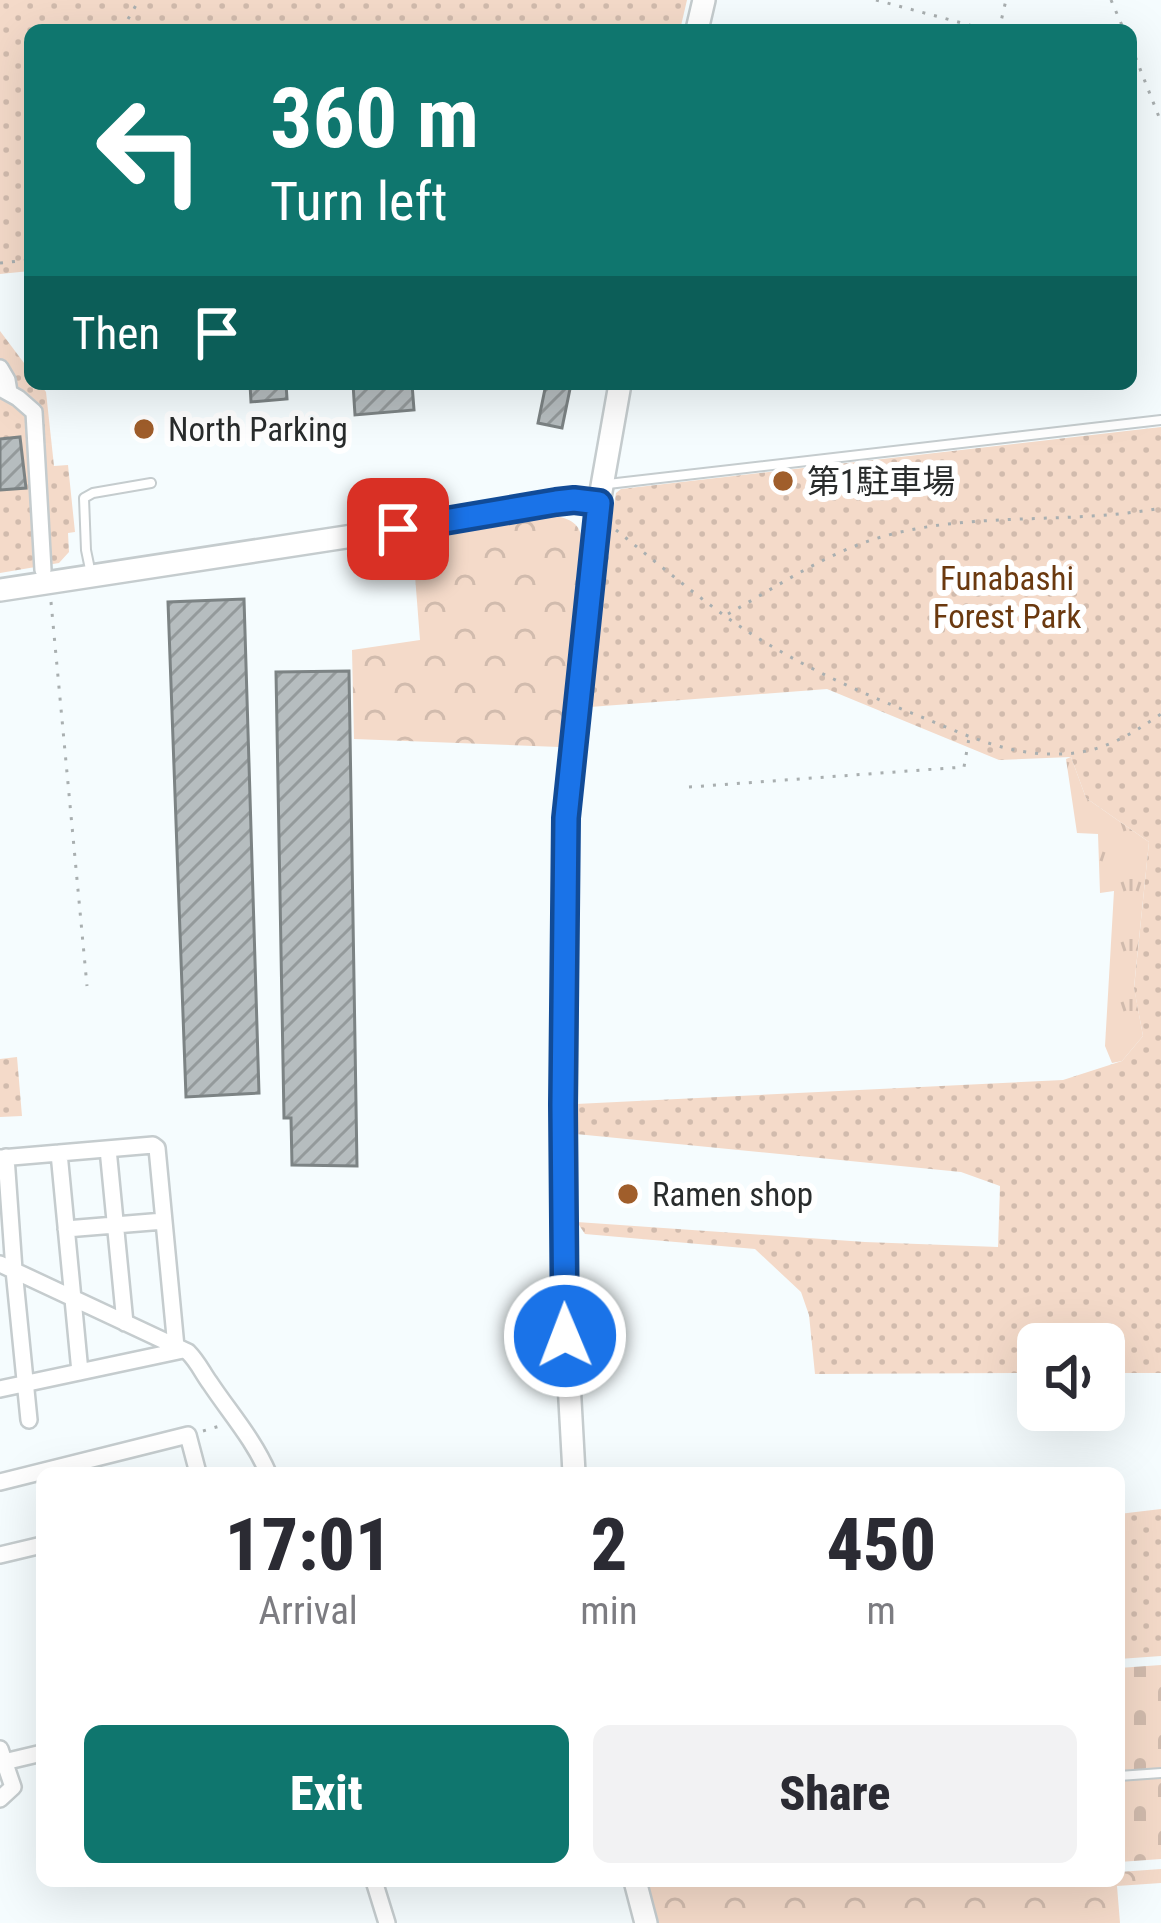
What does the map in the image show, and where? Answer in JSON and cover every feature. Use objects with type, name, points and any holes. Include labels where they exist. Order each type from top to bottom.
[{"type":"main road","points":[[574,1467],[564,1292],[566,818],[601,494],[619,390]]},
{"type":"main road","points":[[0,590],[46,576],[91,575],[355,536],[601,494]]},
{"type":"main road","points":[[637,1887],[646,1923]]},
{"type":"street","points":[[0,368],[4,390],[34,412],[46,576]]},
{"type":"street","points":[[29,1420],[7,1267],[3,1158],[153,1144],[157,1148],[180,1349]]},
{"type":"street","points":[[108,1148],[124,1323]]},
{"type":"street","points":[[59,1153],[80,1372]]},
{"type":"street","points":[[66,1229],[164,1221]]},
{"type":"street","points":[[7,1267],[197,1361],[265,1467]]},
{"type":"street","points":[[0,1390],[180,1349]]},
{"type":"street","points":[[60,1467],[188,1435],[197,1467]]},
{"type":"street","points":[[0,1482],[36,1473]]},
{"type":"street","points":[[0,1555],[36,1546]]},
{"type":"street","points":[[0,1799],[13,1787],[2,1756],[36,1756]]},
{"type":"street","points":[[376,1887],[387,1923]]},
{"type":"lane","points":[[601,494],[1161,419]]},
{"type":"lane","points":[[91,575],[85,498],[152,483]]},
{"type":"lane","points":[[1125,1776],[1161,1773]]},
{"type":"path","points":[[875,0],[965,24]]},
{"type":"path","points":[[1137,60],[1161,122]]},
{"type":"path","points":[[1137,71],[1142,72]]},
{"type":"path","points":[[725,616],[832,556],[882,536],[922,528],[1113,516],[1161,508]]},
{"type":"path","points":[[610,526],[725,616],[816,669],[1000,748],[1066,754],[1120,742],[1161,714]]},
{"type":"path","points":[[46,576],[87,986]]},
{"type":"path","points":[[689,787],[964,766],[969,737]]},
{"type":"path","points":[[188,1435],[236,1420]]},
{"type":"green space","points":[[0,0],[687,0],[681,24],[24,24],[24,272],[0,274]]},
{"type":"green space","points":[[0,331],[24,363],[24,390],[46,392],[54,466],[68,465],[75,532],[68,533],[69,552],[59,563],[0,573]]},
{"type":"green space","name":"Funabashi Forest Park","points":[[1161,427],[1161,1373],[1125,1373],[1125,1323],[1017,1323],[1017,1373],[815,1374],[809,1315],[801,1292],[755,1249],[585,1234],[577,1222],[998,1247],[1000,1186],[961,1172],[576,1134],[576,1104],[1063,1080],[1122,1061],[1143,1036],[1134,988],[1149,842],[1086,798],[1071,757],[999,760],[827,689],[590,707],[609,535],[616,493]]},
{"type":"green space","points":[[550,515],[572,522],[582,540],[559,747],[354,739],[352,650],[420,640],[412,537]]},
{"type":"green space","points":[[1071,757],[1086,798],[1149,842],[1134,987],[1143,1036],[1122,1061],[1112,1063],[1105,1046],[1114,891],[1100,893],[1098,834],[1077,833],[1066,759]]},
{"type":"green space","points":[[17,1057],[22,1116],[0,1117],[0,1059]]},
{"type":"green space","points":[[1161,1509],[1161,1656],[1125,1659],[1125,1513]]},
{"type":"green space","points":[[1161,1665],[1161,1859],[1125,1862],[1125,1668]]},
{"type":"green space","points":[[1161,1869],[1161,1883],[1125,1885],[1125,1872]]},
{"type":"green space","points":[[647,1887],[1117,1887],[1120,1923],[659,1923]]},
{"type":"building","points":[[250,390],[286,390],[287,399],[251,402]]},
{"type":"building","points":[[353,390],[412,390],[414,410],[355,415]]},
{"type":"building","points":[[545,390],[570,390],[562,428],[538,423]]},
{"type":"building","points":[[20,437],[26,488],[0,490],[0,439]]},
{"type":"building","points":[[244,599],[259,1093],[186,1097],[168,602]]},
{"type":"building","points":[[349,671],[357,1166],[292,1165],[291,1118],[284,1118],[276,672]]},
{"type":"place","name":"North Parking","points":[[144,429]]},
{"type":"place","name":"第1駐車場","points":[[783,481]]},
{"type":"place","name":"Ramen shop","points":[[628,1194]]},
{"type":"route","points":[[398,529],[556,502],[599,503],[566,818],[565,1336]]}]
